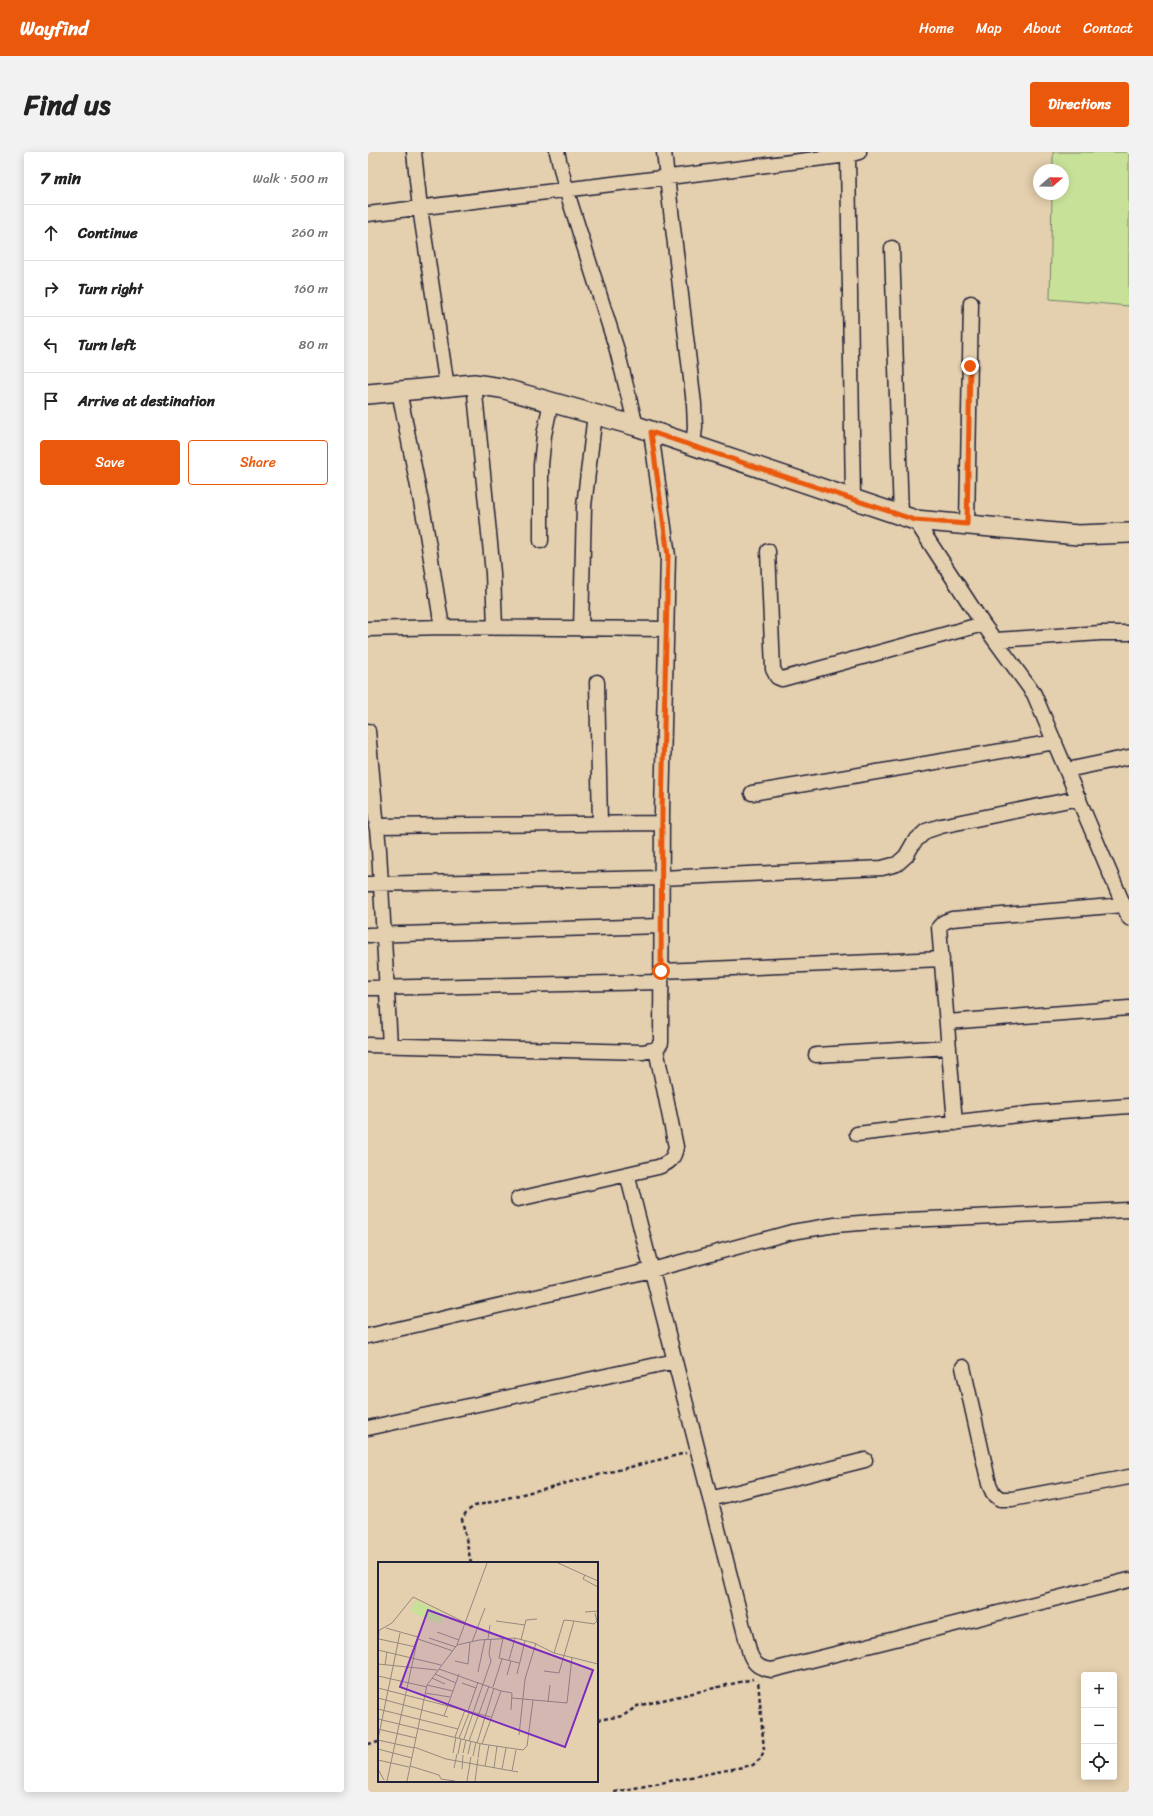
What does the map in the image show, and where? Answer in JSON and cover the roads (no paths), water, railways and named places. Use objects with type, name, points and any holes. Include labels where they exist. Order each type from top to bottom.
[{"type":"street","points":[[414,152],[420,208],[447,387]]},
{"type":"street","points":[[368,1045],[643,1052],[656,1049],[661,1043],[661,878],[668,556],[644,429],[617,350],[566,189],[557,152]]},
{"type":"street","points":[[664,152],[694,404],[695,427],[693,446]]},
{"type":"street","points":[[368,214],[668,177],[763,158],[854,154],[853,499]]},
{"type":"street","points":[[892,248],[908,517],[1034,694],[1126,911],[952,919],[944,922],[939,927],[955,1123]]},
{"type":"street","points":[[967,524],[971,303]]},
{"type":"street","points":[[474,384],[493,573],[495,628]]},
{"type":"street","points":[[368,394],[474,384],[501,388],[644,429],[908,517],[1078,534],[1129,533]]},
{"type":"street","points":[[399,391],[426,522],[442,627]]},
{"type":"street","points":[[541,541],[541,465],[544,435],[551,402]]},
{"type":"street","points":[[581,629],[584,506],[595,414]]},
{"type":"street","points":[[768,551],[773,670],[777,677],[782,679],[983,624]]},
{"type":"street","points":[[368,629],[442,627],[666,629]]},
{"type":"street","points":[[995,640],[1101,633],[1129,633]]},
{"type":"street","points":[[597,682],[600,823]]},
{"type":"street","points":[[368,731],[371,794],[376,826],[373,840],[374,884],[384,935],[390,1046]]},
{"type":"street","points":[[752,793],[1055,742]]},
{"type":"street","points":[[1066,770],[1129,757]]},
{"type":"street","points":[[374,884],[661,878],[882,868],[897,864],[906,856],[914,842],[926,831],[941,826],[1079,798]]},
{"type":"street","points":[[376,826],[662,822]]},
{"type":"street","points":[[368,934],[384,935],[661,926]]},
{"type":"street","points":[[368,988],[661,976],[942,959]]},
{"type":"street","points":[[947,1022],[1129,1008]]},
{"type":"street","points":[[816,1055],[949,1047]]},
{"type":"street","points":[[518,1199],[663,1165],[674,1157],[676,1148],[656,1049]]},
{"type":"street","points":[[857,1134],[1035,1113],[1129,1106]]},
{"type":"street","points":[[627,1174],[750,1654],[754,1663],[761,1668],[772,1670],[1129,1580]]},
{"type":"street","points":[[368,1336],[652,1270],[792,1232],[835,1225],[1022,1214],[1072,1214],[1129,1210]]},
{"type":"street","points":[[368,1428],[675,1361]]},
{"type":"street","points":[[963,1367],[989,1484],[993,1492],[1000,1499],[1012,1499],[1129,1477]]},
{"type":"street","points":[[710,1499],[865,1460]]}]
